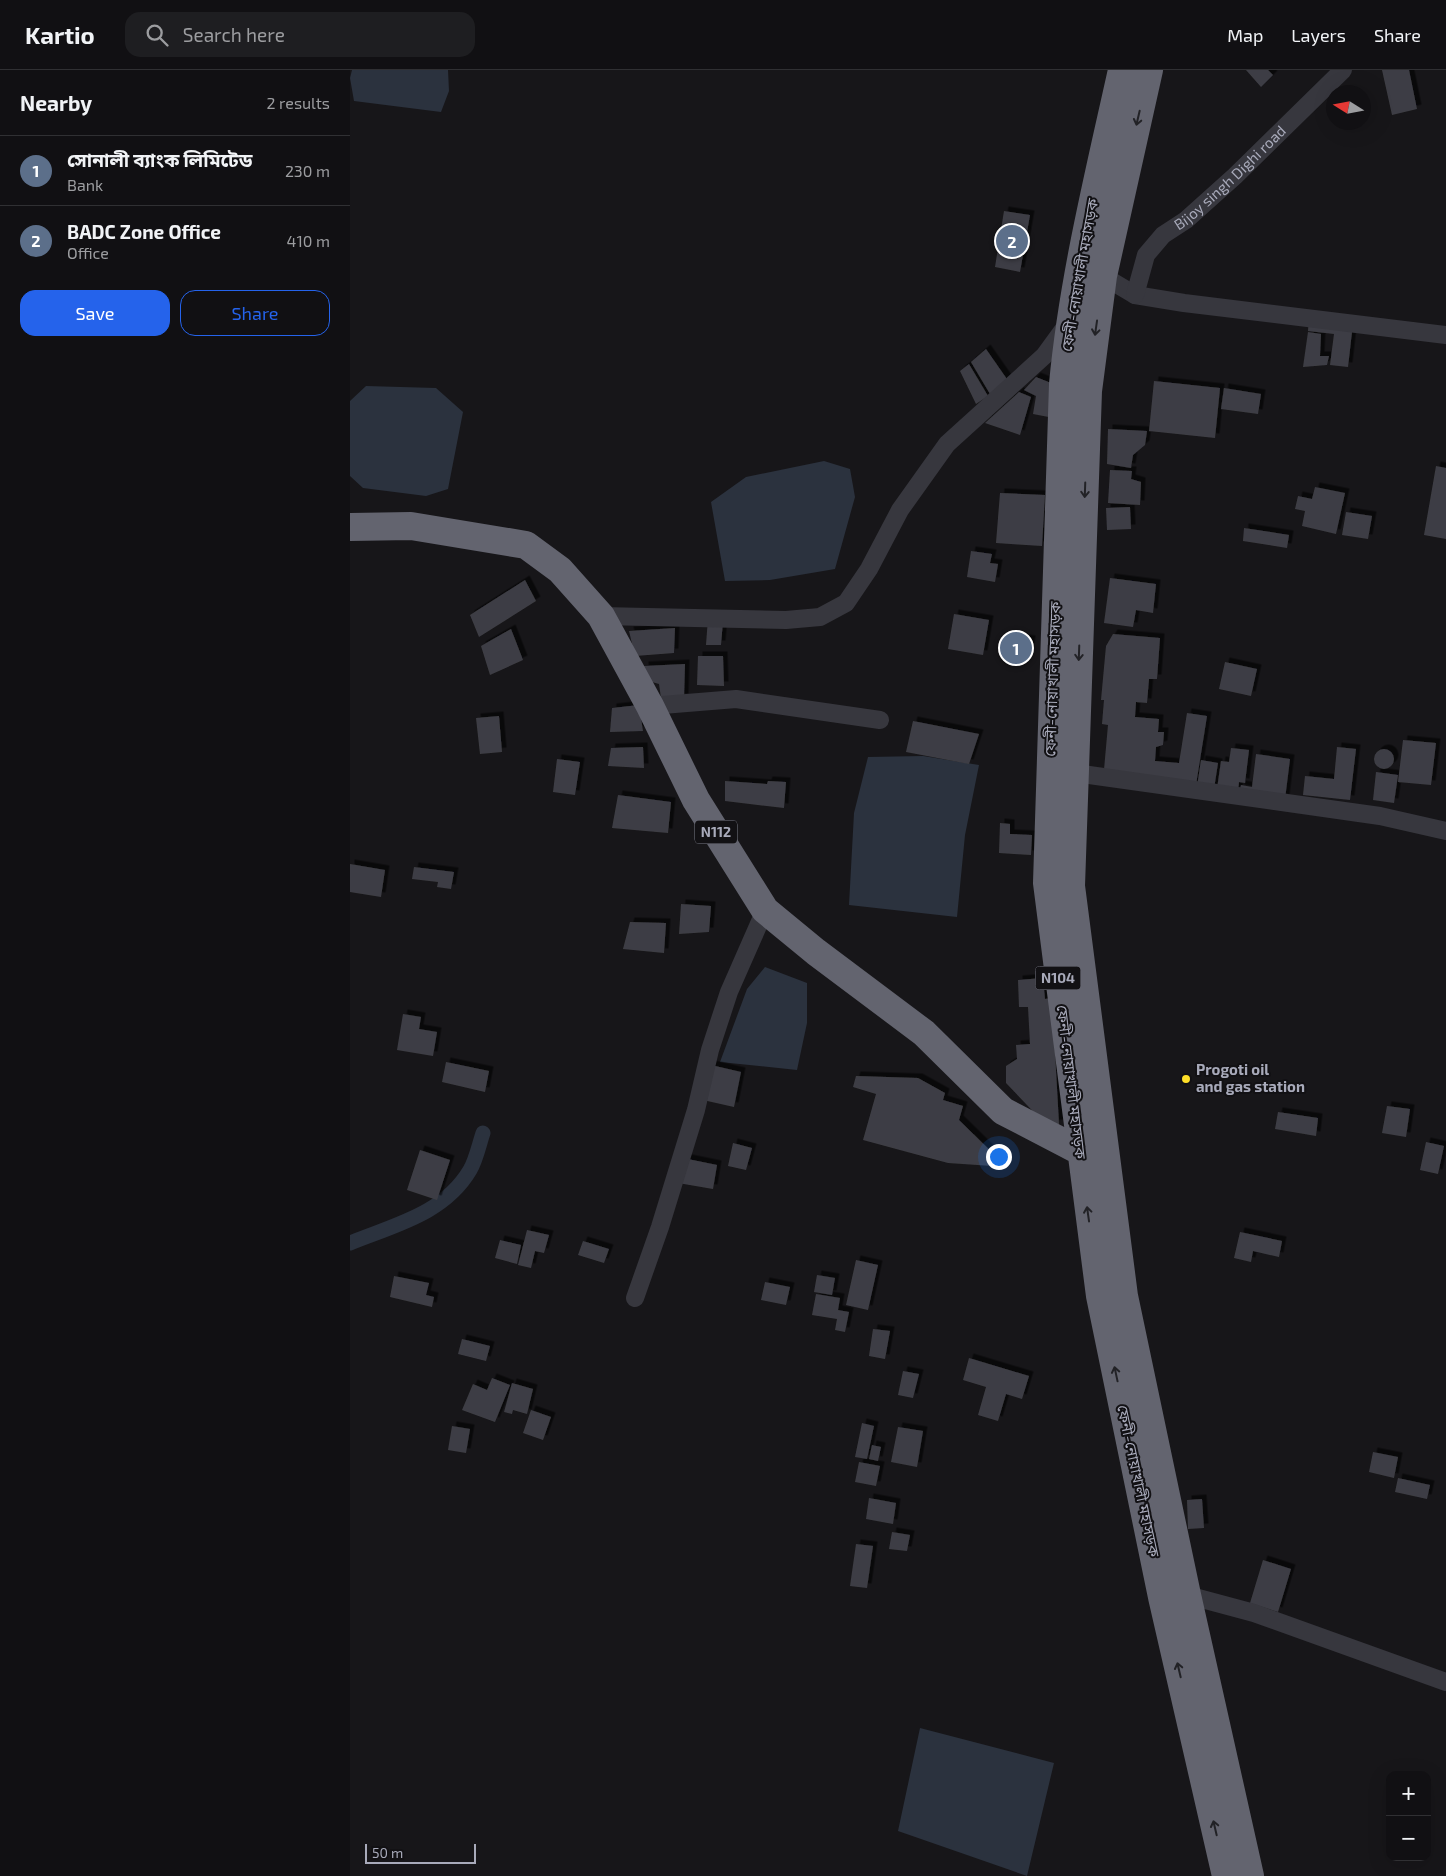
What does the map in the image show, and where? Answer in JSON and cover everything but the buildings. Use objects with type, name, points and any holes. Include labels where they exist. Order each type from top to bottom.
[{"type":"highway","name":"ফেনী-নোয়াখালী মহাসড়ক","points":[[1122,70],[1069,321],[1063,384],[1046,883],[1100,1296],[1162,1597],[1226,1876]]},
{"type":"highway","name":"ফেনী-নোয়াখালী মহাসড়ক","points":[[1149,70],[1103,276],[1088,391],[1072,886],[1124,1296],[1186,1595],[1250,1876]]},
{"type":"highway","name":"N112","points":[[350,527],[411,526],[526,545],[560,570],[601,616],[650,706],[696,800],[765,910],[816,952],[924,1033],[1003,1111],[1080,1152],[1108,1173]]},
{"type":"street","name":"Bijoy singh Dighi road","points":[[1135,295],[1146,255],[1163,236],[1186,220],[1235,176],[1343,70]]},
{"type":"street","points":[[601,616],[786,620],[820,617],[846,603],[869,569],[900,510],[947,444],[1044,356],[1103,276],[1135,295],[1184,303],[1446,335]]},
{"type":"street","points":[[650,706],[736,699],[880,720]]},
{"type":"street","points":[[1076,773],[1380,816],[1446,831]]},
{"type":"street","points":[[636,1298],[691,1128],[712,1042],[729,992],[765,910]]},
{"type":"street","points":[[1186,1595],[1254,1613],[1446,1682]]},
{"type":"water","points":[[352,70],[448,70],[449,91],[441,112],[354,101],[350,78]]},
{"type":"water","points":[[366,386],[436,388],[463,412],[448,489],[426,496],[363,488],[350,476],[350,401]]},
{"type":"water","points":[[824,461],[850,469],[855,497],[835,569],[770,580],[725,581],[711,502],[746,477]]},
{"type":"water","points":[[923,756],[979,765],[965,835],[957,917],[849,905],[854,813],[868,757]]},
{"type":"water","points":[[765,967],[807,983],[807,1023],[797,1070],[720,1062],[747,989]]},
{"type":"water","points":[[920,1728],[1054,1763],[1027,1876],[898,1831]]},
{"type":"waterway","points":[[350,1243],[417,1216],[432,1208],[446,1197],[459,1185],[470,1170],[483,1133]]},
{"type":"place","name":"BADC Zone Office","points":[[1012,241]]},
{"type":"place","name":"সোনালী ব্যাংক লিমিটেড","points":[[1016,648]]},
{"type":"place","name":"Progoti oil and gas station","points":[[1186,1079]]}]
